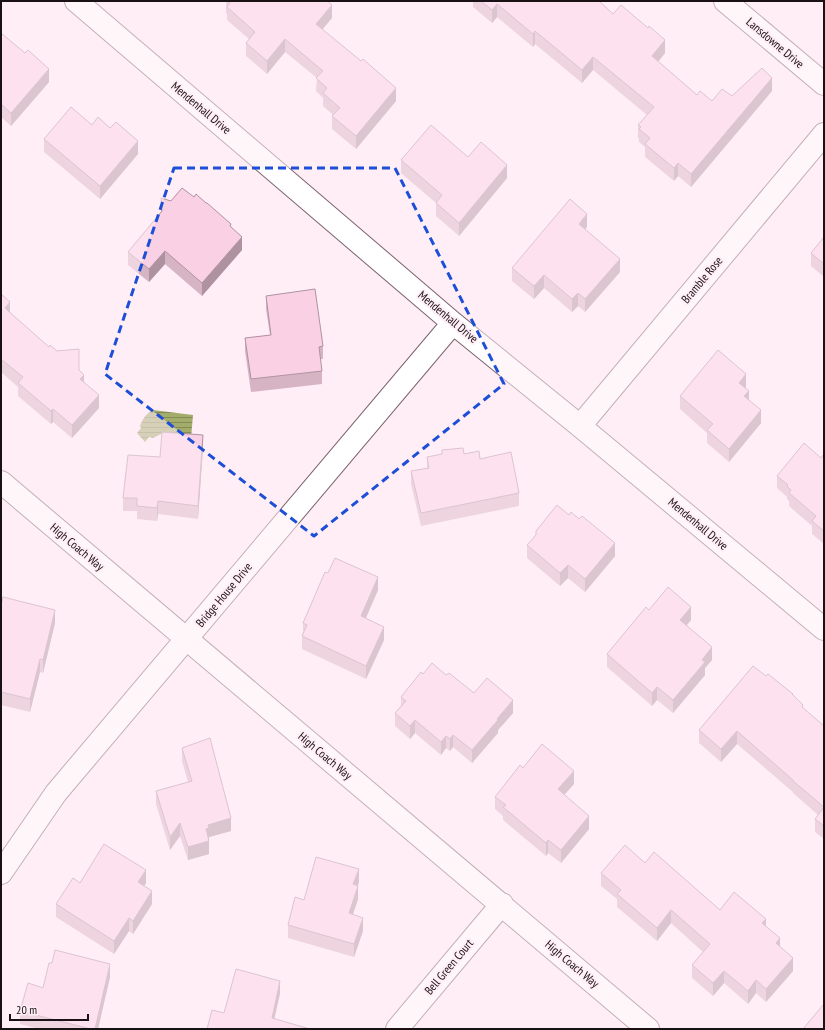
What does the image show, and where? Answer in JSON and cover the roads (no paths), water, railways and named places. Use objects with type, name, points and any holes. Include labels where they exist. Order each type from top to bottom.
[{"type":"street","name":"Mendenhall Drive","points":[[76,1],[453,323],[580,426],[824,629]]},
{"type":"street","name":"Lansdowne Drive","points":[[725,1],[824,84]]},
{"type":"street","name":"Bramble Rose","points":[[580,426],[824,134]]},
{"type":"street","name":"Bridge House Drive","points":[[1,873],[56,793],[453,323]]},
{"type":"street","name":"High Coach Way","points":[[1,482],[186,640],[502,904],[648,1029]]},
{"type":"street","name":"Bell Green Court","points":[[397,1029],[502,904]]}]
